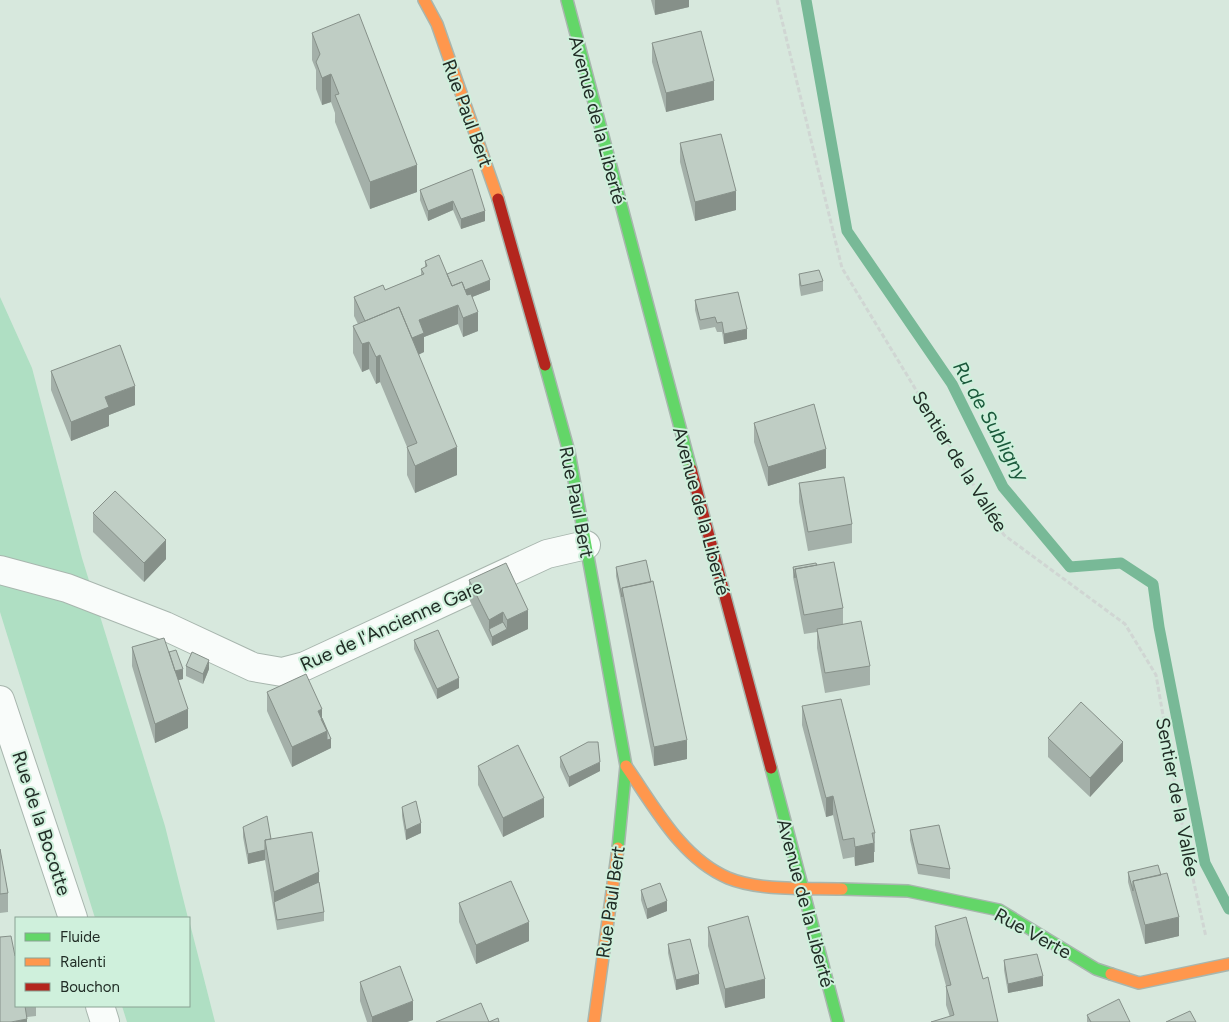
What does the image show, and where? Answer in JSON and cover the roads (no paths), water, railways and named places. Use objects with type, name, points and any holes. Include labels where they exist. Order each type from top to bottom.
[{"type":"street","name":"Rue Paul Bert","points":[[424,0],[436,24],[496,191],[569,452],[626,766],[618,850],[594,1022]]},
{"type":"street","name":"Avenue de la Liberté","points":[[567,0],[838,1022]]},
{"type":"street","name":"Rue de l'Ancienne Gare","points":[[0,570],[67,588],[165,626],[253,667],[282,672],[305,666],[547,554],[586,545]]},
{"type":"street","name":"Rue de la Bocotte","points":[[0,700],[73,917]]},
{"type":"street","name":"Rue Verte","points":[[626,766],[674,835],[702,862],[728,878],[756,884],[802,888],[908,891],[999,910],[1096,969],[1139,983],[1212,966],[1229,964]]},
{"type":"street","points":[[100,1007],[105,1022]]},
{"type":"waterway","name":"Ru de Subligny","points":[[806,0],[847,231],[952,384],[1003,487],[1070,567],[1121,563],[1153,584],[1159,627],[1205,863],[1229,909]]}]
